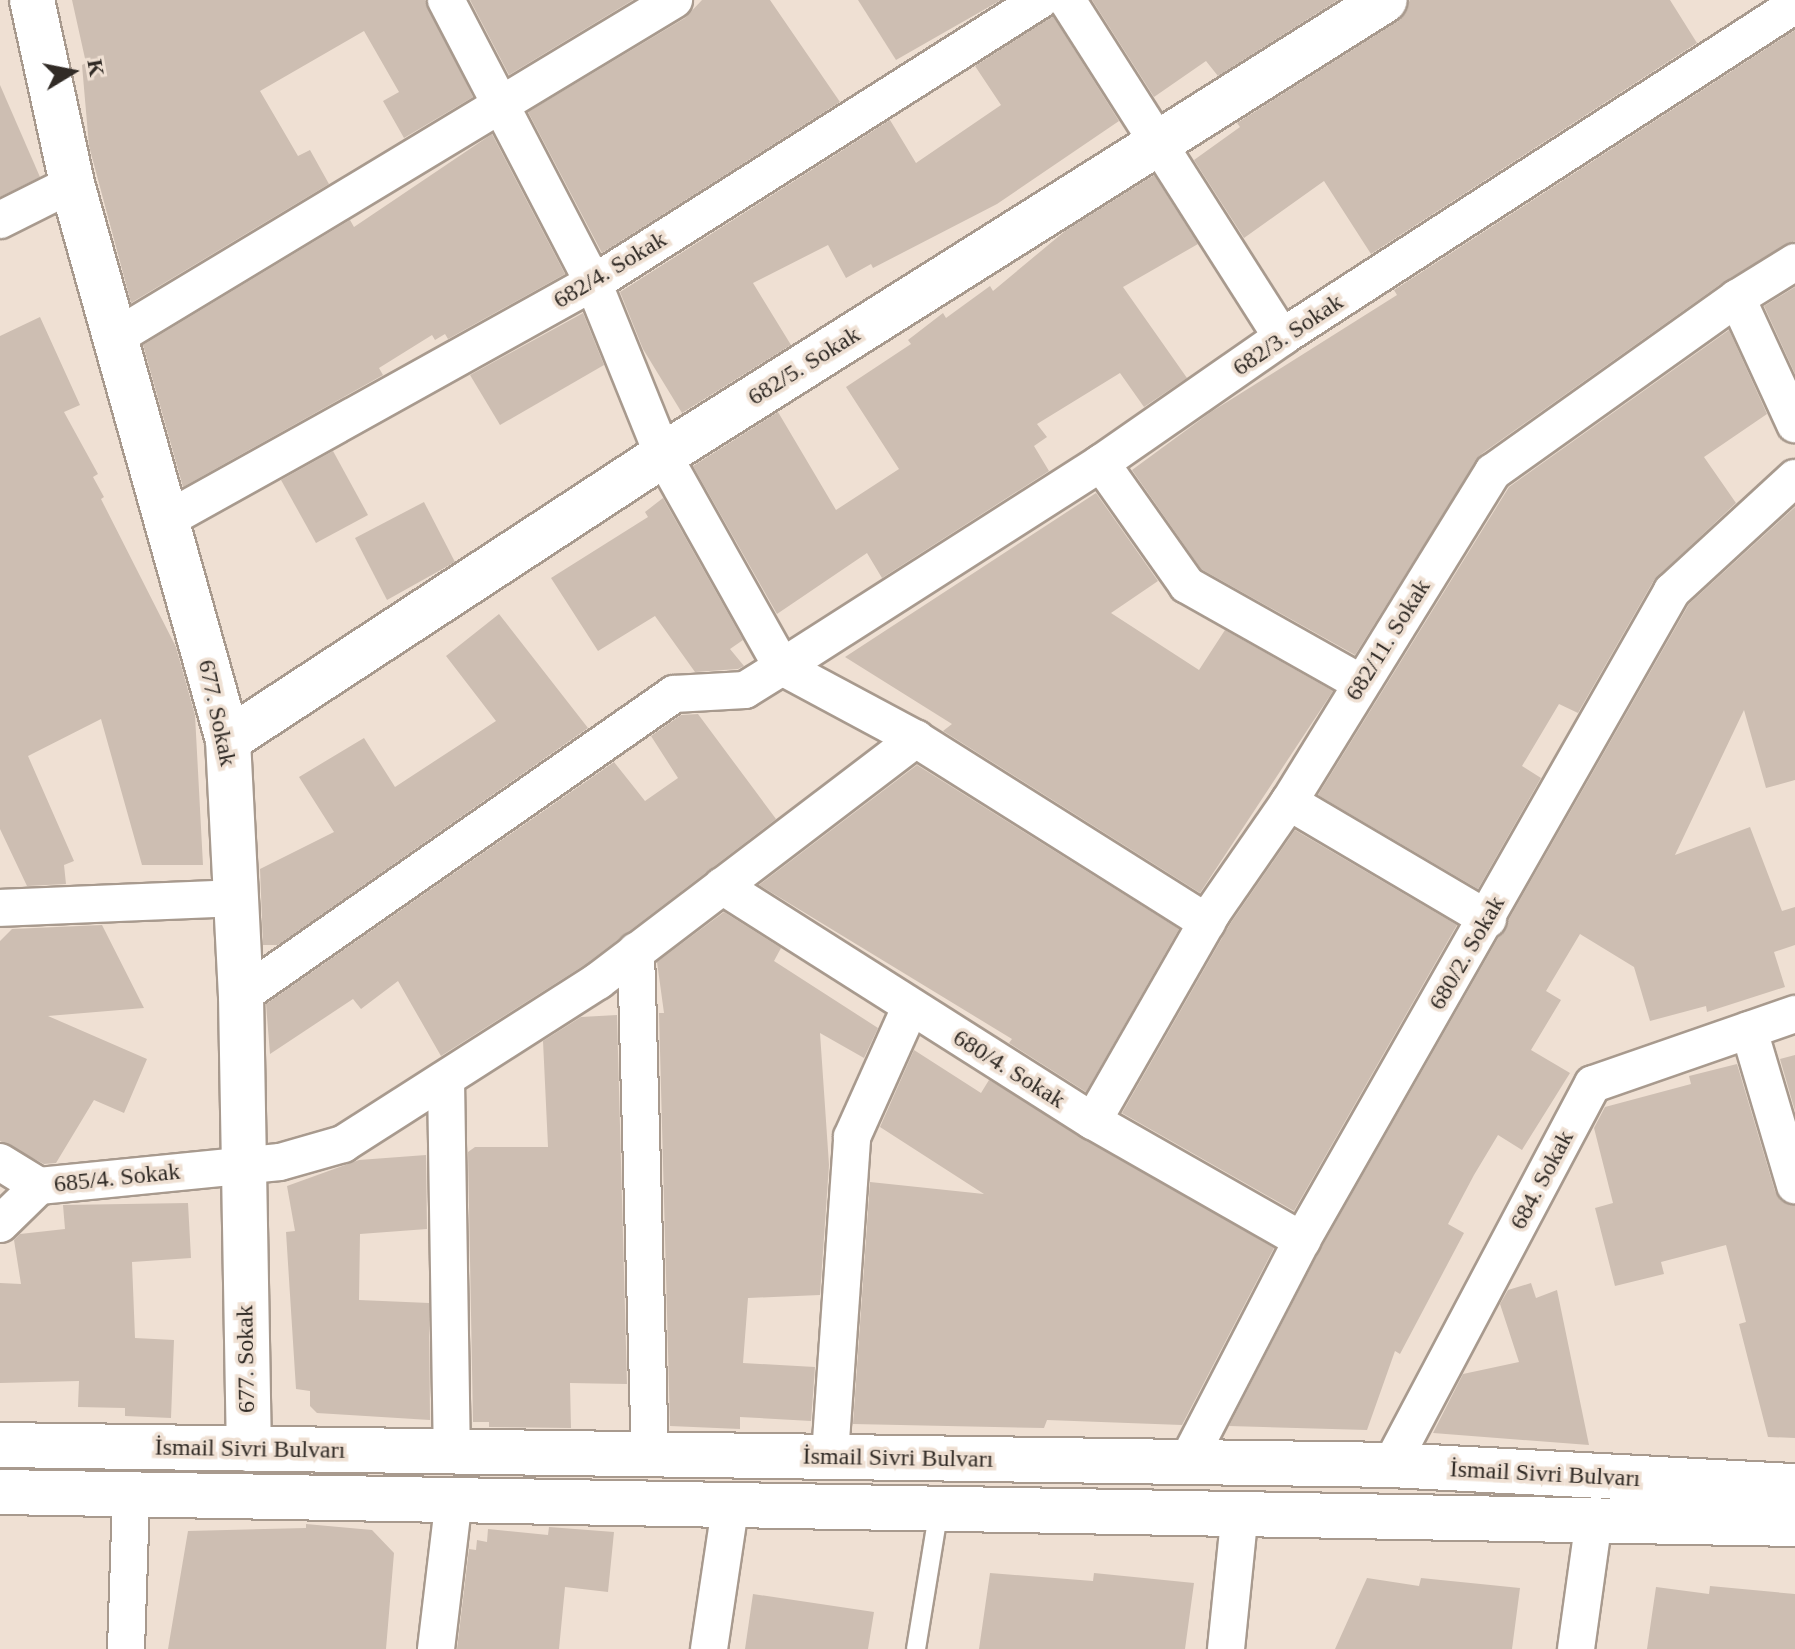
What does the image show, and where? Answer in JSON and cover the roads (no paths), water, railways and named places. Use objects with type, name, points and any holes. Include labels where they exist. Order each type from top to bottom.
[{"type":"main road","name":"677. Sokak","points":[[32,0],[72,184],[228,740],[239,898],[241,1166],[249,1449]]},
{"type":"main road","name":"682/5. Sokak","points":[[228,740],[663,455],[1385,0]]},
{"type":"main road","name":"İsmail Sivri Bulvarı","points":[[0,1445],[650,1457],[830,1455],[1186,1464],[1391,1465],[1795,1486]]},
{"type":"main road","name":"İsmail Sivri Bulvarı","points":[[0,1492],[731,1502],[1795,1524]]},
{"type":"street","points":[[446,0],[593,282],[663,455],[782,667],[916,739],[1207,922]]},
{"type":"street","points":[[116,337],[674,0]]},
{"type":"street","name":"682/4. Sokak","points":[[168,519],[593,282],[1040,0]]},
{"type":"street","points":[[1067,0],[1282,337]]},
{"type":"street","name":"682/3. Sokak","points":[[241,996],[674,694],[745,690],[1101,463],[1282,337],[1795,5]]},
{"type":"street","points":[[0,220],[72,184]]},
{"type":"street","name":"682/11. Sokak","points":[[1093,1121],[1207,922],[1289,802],[1493,472],[1737,298],[1795,262]]},
{"type":"street","points":[[1737,298],[1795,424]]},
{"type":"street","points":[[1101,463],[1187,585],[1361,683]]},
{"type":"street","name":"680/2. Sokak","points":[[1186,1464],[1302,1240],[1488,919],[1672,591],[1795,478]]},
{"type":"street","name":"685/4. Sokak","points":[[0,1162],[39,1186],[280,1162],[343,1144],[446,1080],[636,951],[916,739]]},
{"type":"street","points":[[1289,802],[1488,919]]},
{"type":"street","name":"680/4. Sokak","points":[[722,886],[910,1008],[1093,1121],[1302,1240]]},
{"type":"street","points":[[4,899],[239,898]]},
{"type":"street","points":[[636,951],[650,1457]]},
{"type":"street","points":[[830,1455],[852,1137],[910,1008]]},
{"type":"street","name":"684. Sokak","points":[[1391,1465],[1593,1084],[1795,1014]]},
{"type":"street","points":[[1749,1030],[1795,1185]]},
{"type":"street","points":[[446,1080],[452,1452]]},
{"type":"street","points":[[0,1224],[39,1186]]},
{"type":"street","points":[[126,1649],[131,1496]]},
{"type":"street","points":[[436,1649],[454,1499]]},
{"type":"street","points":[[709,1649],[731,1502]]},
{"type":"street","points":[[1226,1649],[1240,1512]]},
{"type":"street","points":[[1576,1649],[1594,1520]]},
{"type":"lane","points":[[916,1649],[940,1506]]}]
